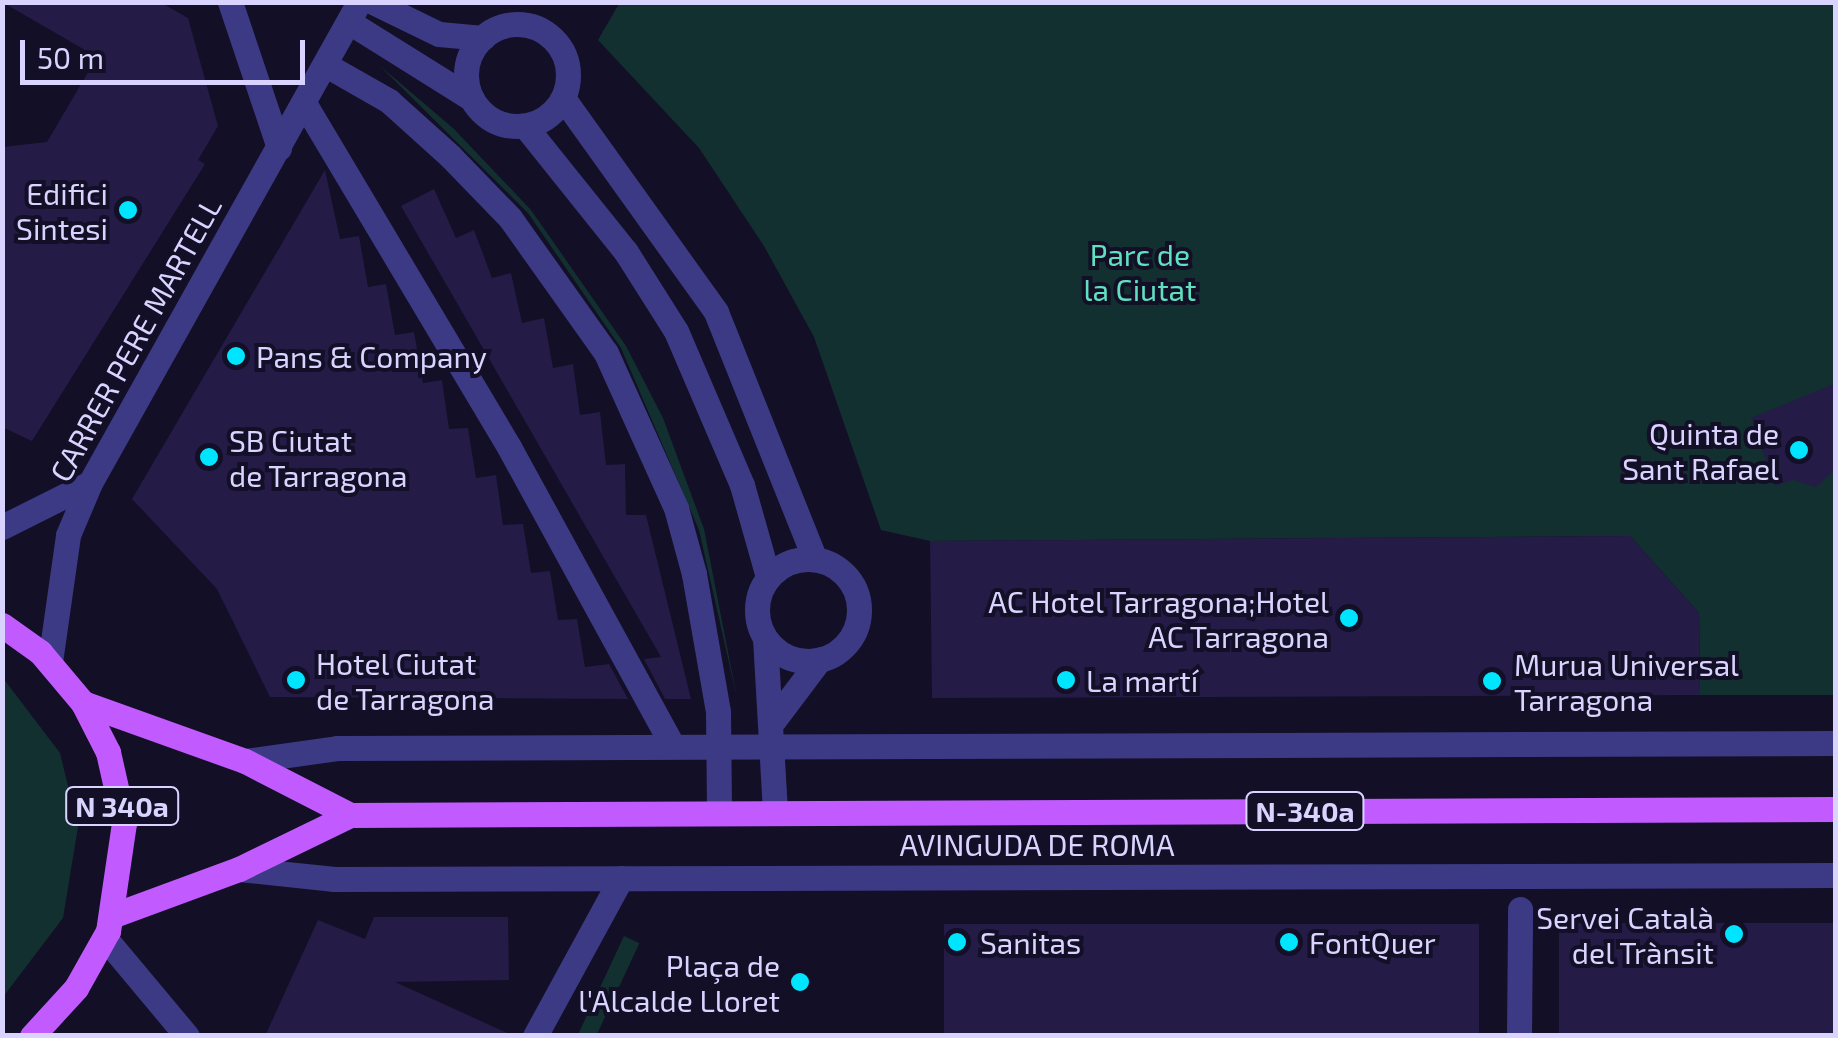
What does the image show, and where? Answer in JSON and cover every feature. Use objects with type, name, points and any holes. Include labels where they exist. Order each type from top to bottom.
[{"type":"main road","name":"N 340a","points":[[2,625],[50,662],[83,703],[108,752],[122,806],[124,860],[109,927],[76,988],[32,1036]]},
{"type":"main road","name":"AVINGUDA DE ROMA","points":[[83,703],[246,761],[350,815]]},
{"type":"main road","name":"AVINGUDA DE ROMA","points":[[109,927],[350,815],[1836,810]]},
{"type":"street","points":[[230,2],[278,148]]},
{"type":"street","points":[[373,2],[438,34],[483,38],[515,24],[548,35],[567,64],[563,98],[716,312],[816,559]]},
{"type":"street","points":[[354,12],[472,99],[494,121],[525,126],[626,252],[676,331],[742,485],[768,577],[757,608],[765,638],[774,733],[775,812]]},
{"type":"street","name":"CARRER PERE MARTELL","points":[[50,662],[68,535],[90,483],[354,12]]},
{"type":"street","points":[[472,99],[466,68],[483,38]]},
{"type":"street","points":[[326,64],[389,100],[450,156],[510,218],[606,353],[676,508],[710,641],[719,813]]},
{"type":"street","points":[[525,126],[563,98]]},
{"type":"street","points":[[304,103],[509,448],[672,745]]},
{"type":"street","points":[[2,527],[90,483]]},
{"type":"street","points":[[768,577],[798,559],[816,559],[846,576],[859,608],[848,641],[820,659],[774,733]]},
{"type":"street","points":[[765,638],[789,657],[820,659]]},
{"type":"street","name":"AVINGUDA DE ROMA","points":[[246,761],[337,748],[718,746],[774,733],[1836,743]]},
{"type":"street","name":"AVINGUDA DE ROMA","points":[[239,869],[334,879],[1836,875]]},
{"type":"street","points":[[535,1036],[620,878]]},
{"type":"street","points":[[1520,909],[1520,1036]]},
{"type":"street","points":[[109,927],[188,1036]]},
{"type":"green space","name":"Parc de la Ciutat","points":[[620,2],[1835,3],[1835,695],[1700,695],[1699,613],[1630,536],[930,541],[881,530],[814,337],[764,246],[699,148],[598,40]]},
{"type":"green space","points":[[379,65],[454,129],[531,210],[626,346],[663,418],[704,529],[737,698],[699,530],[621,348],[528,213]]},
{"type":"green space","points":[[3,678],[60,753],[78,827],[63,918],[3,997]]},
{"type":"green space","points":[[624,936],[639,943],[596,1036],[577,1036]]},
{"type":"building","points":[[2,2],[160,2],[188,18],[218,126],[198,160],[205,164],[32,441],[2,427],[2,147],[47,142],[97,57]]},
{"type":"building","points":[[325,170],[340,239],[359,236],[368,287],[386,284],[395,335],[414,332],[423,383],[442,380],[449,429],[468,428],[476,478],[496,475],[503,525],[523,524],[531,573],[550,571],[558,620],[577,619],[585,667],[609,664],[628,699],[270,697],[217,589],[132,499]]},
{"type":"building","points":[[434,189],[456,238],[474,230],[492,278],[511,273],[522,323],[544,318],[553,368],[573,364],[580,415],[600,412],[606,465],[625,464],[626,515],[646,515],[691,699],[665,699],[644,659],[661,657],[401,206]]},
{"type":"building","name":"Quinta de Sant Rafael","points":[[1836,383],[1836,469],[1816,487],[1793,480],[1775,486],[1751,418]]},
{"type":"building","points":[[1630,536],[1699,613],[1700,695],[932,698],[930,541]]},
{"type":"building","points":[[374,917],[508,917],[509,980],[395,982],[514,1036],[265,1036],[318,920],[365,939]]},
{"type":"building","points":[[1559,923],[1836,923],[1836,1036],[1559,1036]]},
{"type":"building","points":[[944,924],[1479,924],[1479,1036],[944,1036]]},
{"type":"place","name":"Edifici Sintesi","points":[[128,210]]},
{"type":"place","name":"Pans & Company","points":[[236,356]]},
{"type":"place","name":"Quinta de Sant Rafael","points":[[1799,450]]},
{"type":"place","name":"SB Ciutat de Tarragona","points":[[209,457]]},
{"type":"place","name":"AC Hotel Tarragona;Hotel AC Tarragona","points":[[1349,618]]},
{"type":"place","name":"Hotel Ciutat de Tarragona","points":[[296,680]]},
{"type":"place","name":"La martí","points":[[1066,680]]},
{"type":"place","name":"Murua Universal Tarragona","points":[[1492,681]]},
{"type":"place","name":"Servei Català del Trànsit","points":[[1734,934]]},
{"type":"place","name":"Sanitas","points":[[957,942]]},
{"type":"place","name":"FontQuer","points":[[1289,942]]},
{"type":"place","name":"Plaça de l'Alcalde Lloret","points":[[800,982]]}]
